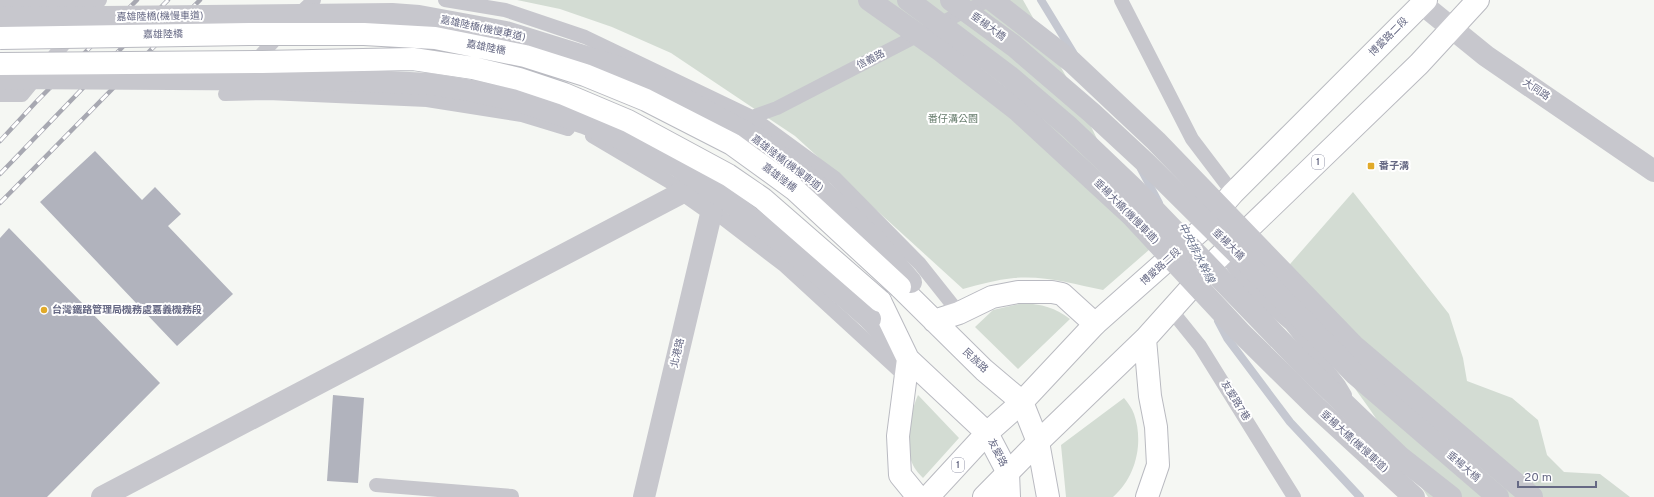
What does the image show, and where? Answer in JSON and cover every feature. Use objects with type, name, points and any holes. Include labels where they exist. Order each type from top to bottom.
[{"type":"main road","name":"1","points":[[984,497],[1038,442],[1145,339],[1220,256],[1419,64],[1478,0]]},
{"type":"main road","name":"博愛路二段","points":[[928,497],[987,433],[1022,402],[1095,324],[1200,231],[1233,193],[1424,2]]},
{"type":"main road","name":"嘉雄陸橋","points":[[0,38],[250,34],[364,34],[435,38],[526,56],[585,74],[646,100],[732,144],[794,189],[906,284]]},
{"type":"main road","points":[[0,64],[413,59],[474,68],[519,79],[564,94],[628,121],[728,175],[763,199],[875,310],[907,368],[987,433]]},
{"type":"main road","name":"民族路","points":[[906,284],[934,321],[984,370],[1022,402],[1038,442]]},
{"type":"main road","points":[[934,321],[959,313],[992,297],[1018,292],[1052,292],[1062,294],[1095,324]]},
{"type":"main road","points":[[1145,339],[1150,396],[1156,427],[1158,465],[1147,497]]},
{"type":"main road","points":[[907,368],[898,436],[900,475],[918,497]]},
{"type":"main road","name":"友愛路","points":[[987,433],[1008,473],[1010,497]]},
{"type":"main road","points":[[1038,442],[1048,497]]},
{"type":"street","name":"垂楊大橋(機慢車道)","points":[[869,0],[941,51],[1017,110],[1132,216],[1245,338],[1316,407],[1414,497]]},
{"type":"street","points":[[908,0],[1009,76],[1070,127],[1133,188],[1305,366],[1400,457],[1451,497]]},
{"type":"street","points":[[992,0],[1072,62],[1156,141],[1354,346],[1532,497]]},
{"type":"street","name":"大同路","points":[[1424,2],[1451,28],[1486,56],[1654,171]]},
{"type":"street","name":"垂楊大橋","points":[[953,8],[1014,46],[1092,113],[1157,174],[1356,375],[1498,497]]},
{"type":"street","name":"嘉雄陸橋(機慢車道)","points":[[0,18],[392,14],[419,16],[506,32],[622,68],[686,100],[757,139],[812,181],[876,241],[906,284]]},
{"type":"street","points":[[0,78],[347,80],[430,84],[473,90],[518,102],[584,123],[633,144],[679,167],[730,202],[791,250],[875,310]]},
{"type":"street","points":[[102,497],[685,191],[712,210]]},
{"type":"street","name":"北港路","points":[[644,497],[712,210]]},
{"type":"lane","points":[[314,0],[287,26],[225,94],[268,93],[427,100],[522,115],[593,137],[685,191]]},
{"type":"lane","points":[[445,0],[505,10],[585,37],[752,117],[835,178],[920,264],[959,313]]},
{"type":"lane","name":"信義路","points":[[752,117],[777,108],[953,8],[989,0]]},
{"type":"lane","points":[[1121,0],[1192,139],[1233,193]]},
{"type":"lane","points":[[0,1],[99,1]]},
{"type":"lane","points":[[0,95],[22,95],[99,1]]},
{"type":"lane","points":[[712,210],[785,266],[907,368]]},
{"type":"lane","points":[[1220,256],[1250,288],[1291,324],[1339,385],[1404,497]]},
{"type":"lane","name":"友愛路7巷","points":[[1176,305],[1294,497]]},
{"type":"lane","points":[[376,485],[512,497]]},
{"type":"green space","name":"番仔溝公園","points":[[517,0],[1023,0],[1072,87],[1150,249],[1103,290],[1058,281],[1025,277],[994,281],[963,289],[795,136],[671,53],[612,27],[560,9]]},
{"type":"green space","points":[[1353,192],[1449,314],[1463,358],[1467,381],[1512,398],[1538,420],[1547,455],[1564,472],[1600,474],[1630,497],[1428,497],[1371,411],[1277,279]]},
{"type":"green space","points":[[1023,303],[1048,307],[1070,319],[1018,369],[975,327],[993,310]]},
{"type":"green space","points":[[918,395],[959,438],[923,478],[912,463],[908,444],[910,419]]},
{"type":"green space","points":[[1124,398],[1134,414],[1138,436],[1136,459],[1127,480],[1113,497],[1066,497],[1061,445]]},
{"type":"building","points":[[95,151],[142,200],[155,187],[181,214],[168,226],[233,294],[177,346],[40,202]]},
{"type":"building","name":"台灣鐵路管理局機務處嘉義機務段","points":[[9,228],[160,383],[47,497],[0,497],[0,238]]},
{"type":"building","points":[[333,395],[364,398],[358,483],[327,481]]},
{"type":"waterway","name":"中央排水幹線","points":[[1041,0],[1074,54]]},
{"type":"waterway","name":"中央排水幹線","points":[[1141,169],[1159,203]]},
{"type":"waterway","name":"中央排水幹線","points":[[1218,321],[1227,338],[1290,422],[1360,497]]},
{"type":"railway","points":[[0,141],[36,102],[137,0]]},
{"type":"railway","points":[[0,174],[168,0]]},
{"type":"railway","points":[[0,203],[200,0]]},
{"type":"place","name":"番子溝","points":[[1371,166]]},
{"type":"place","name":"台灣鐵路管理局機務處嘉義機務段","points":[[44,310]]}]
